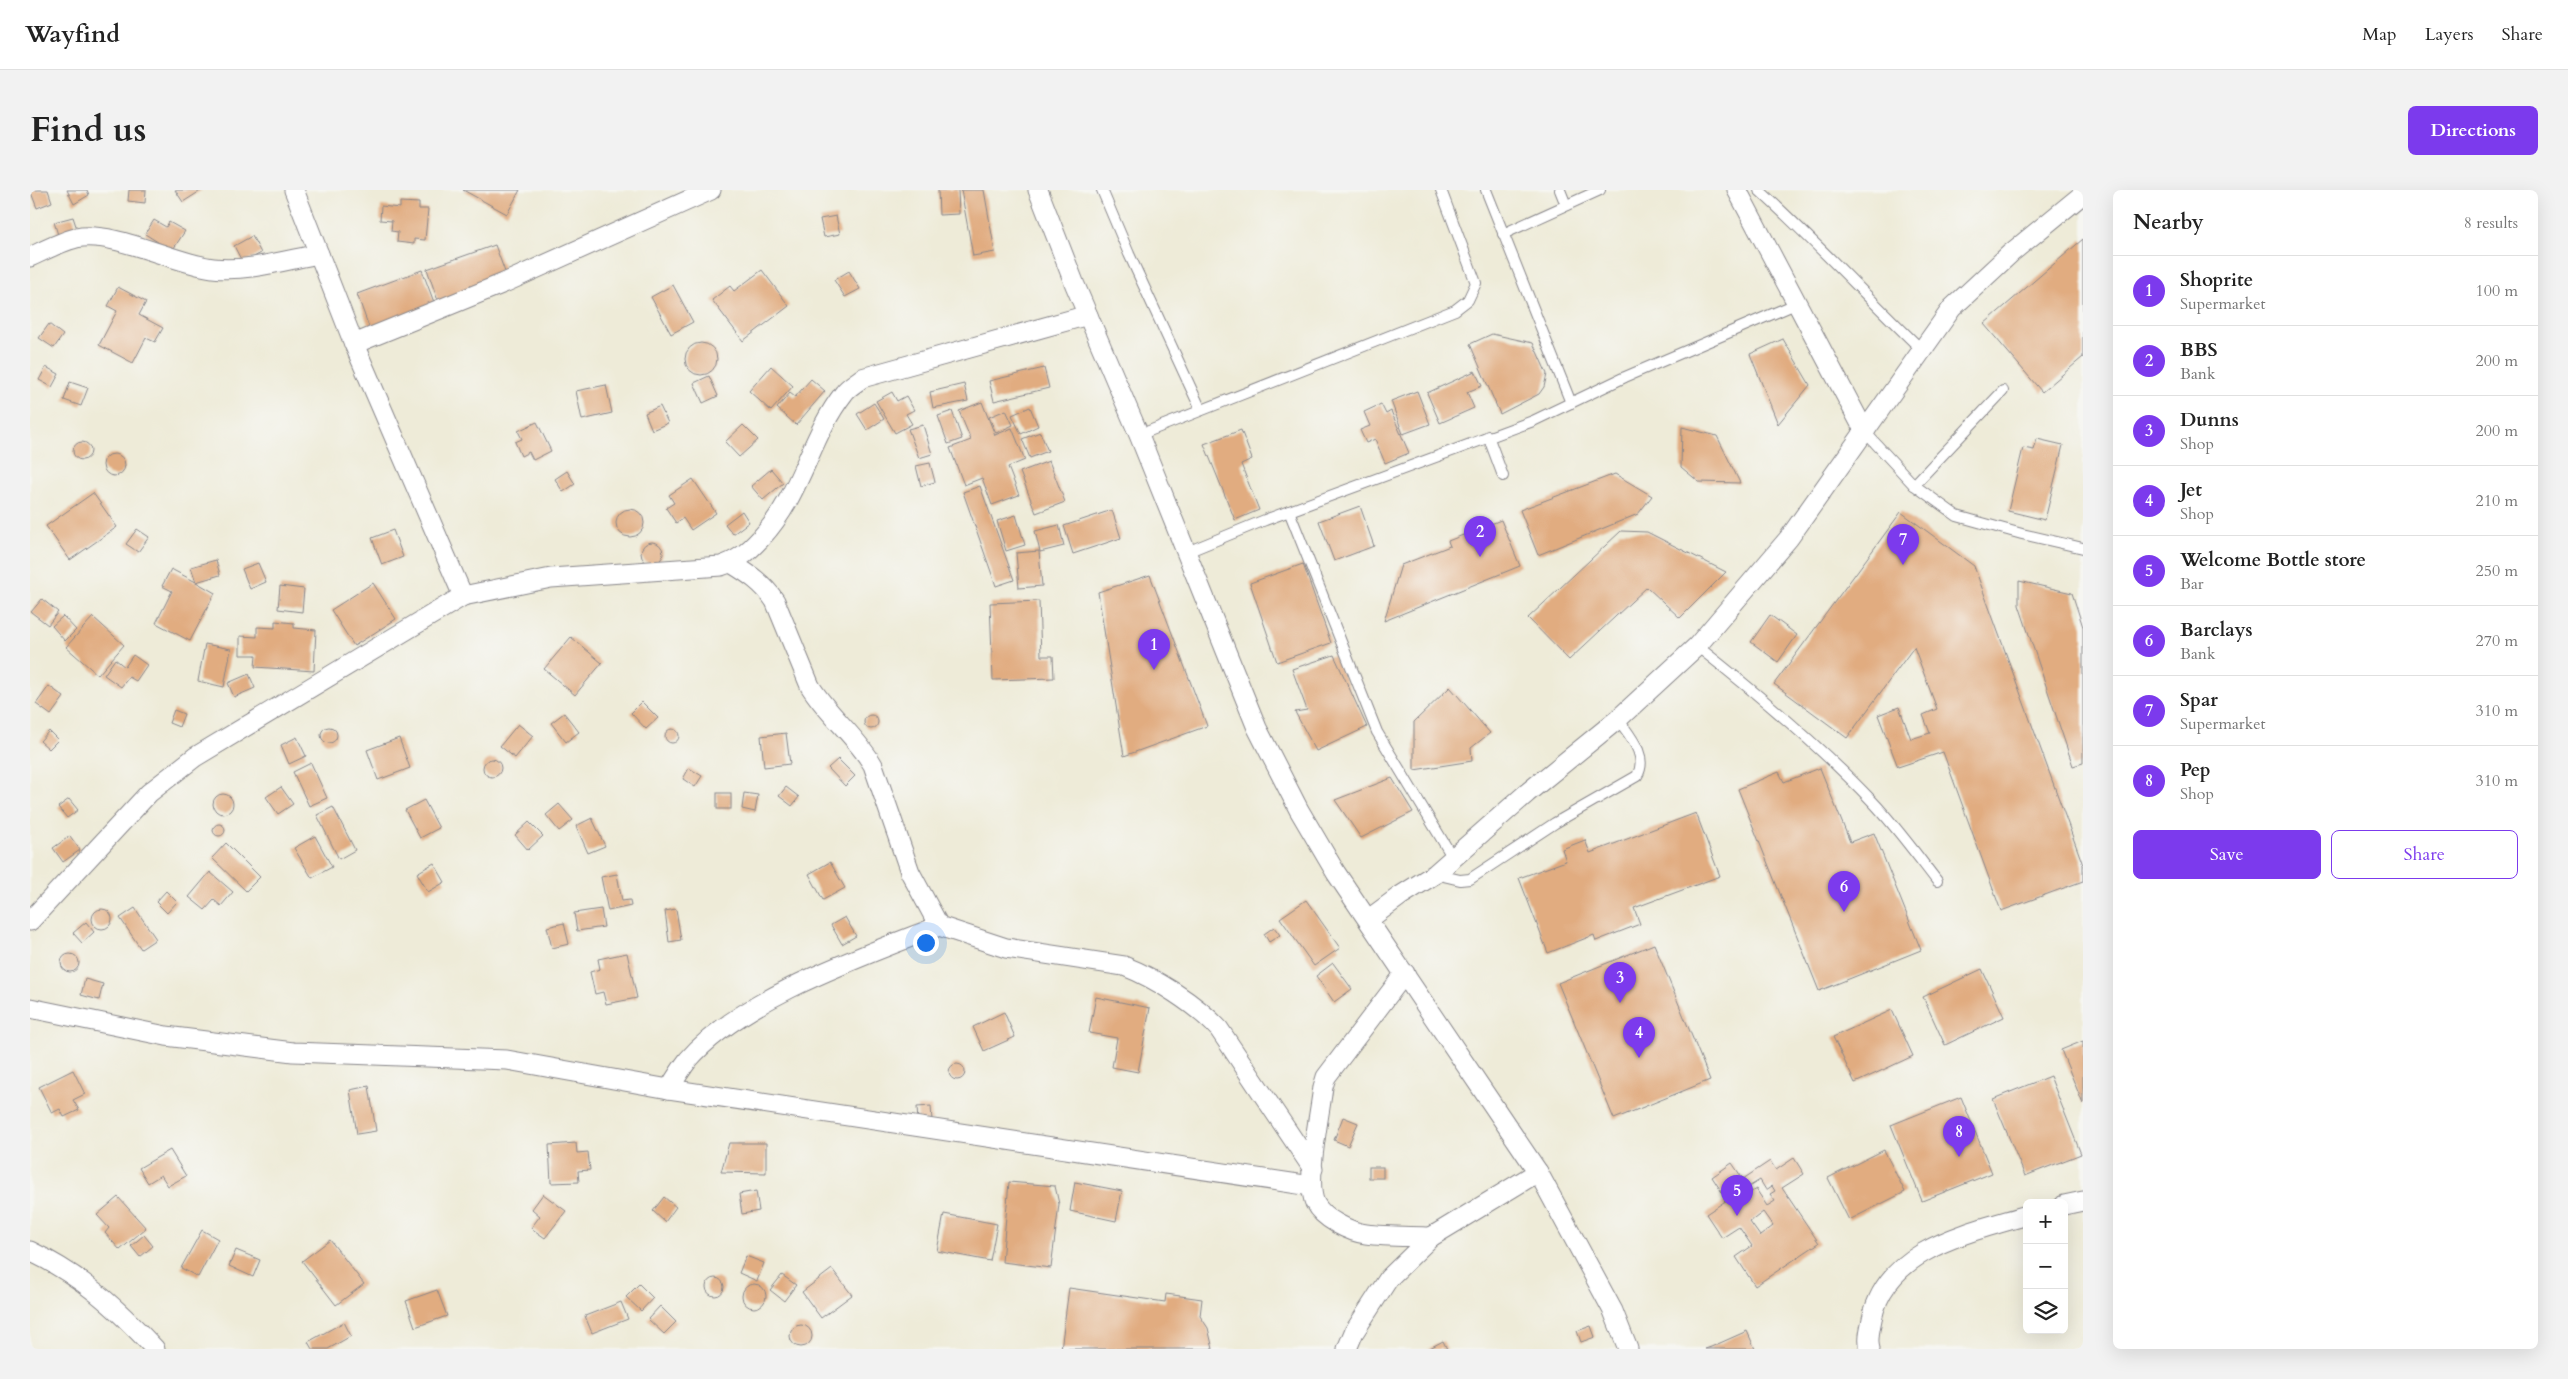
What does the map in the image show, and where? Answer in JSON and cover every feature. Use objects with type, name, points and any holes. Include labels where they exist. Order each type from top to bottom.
[{"type":"street","points":[[294,190],[354,344],[463,596]]},
{"type":"street","points":[[354,344],[504,283],[710,190]]},
{"type":"street","points":[[1038,190],[1187,552],[1257,728],[1299,810],[1336,873],[1370,919],[1538,1172],[1613,1311],[1628,1349]]},
{"type":"street","points":[[1737,190],[1865,432]]},
{"type":"street","points":[[1370,919],[1400,896],[1435,874],[1618,719],[1697,646],[1789,538],[1952,308],[2083,194]]},
{"type":"street","points":[[30,257],[58,244],[77,238],[94,237],[180,261],[213,268],[232,269],[319,254]]},
{"type":"street","points":[[30,921],[149,793],[196,757],[463,596],[550,578],[721,566],[731,563],[744,556],[776,523],[796,490],[827,421],[845,392],[862,378],[1088,315]]},
{"type":"street","points":[[731,563],[756,579],[767,589],[775,601],[810,686],[817,697],[865,751],[873,765],[910,872],[939,926]]},
{"type":"street","points":[[669,1089],[689,1060],[715,1035],[749,1012],[841,965],[939,926],[1006,948],[1124,966],[1140,972],[1207,1016],[1219,1029],[1312,1177]]},
{"type":"street","points":[[1405,973],[1326,1076],[1312,1177],[1315,1203],[1322,1213],[1343,1226],[1365,1234],[1431,1237]]},
{"type":"street","points":[[30,1008],[185,1039],[293,1052],[506,1060],[669,1089],[1312,1177]]},
{"type":"street","points":[[1347,1349],[1354,1332],[1389,1278],[1431,1237],[1538,1172]]},
{"type":"street","points":[[2068,1204],[2083,1201]]},
{"type":"street","points":[[1870,1349],[1868,1340],[1874,1308],[1886,1282],[1906,1264],[1937,1244],[2023,1217]]},
{"type":"street","points":[[30,1251],[61,1266],[93,1287],[155,1349]]},
{"type":"lane","points":[[1102,190],[1129,254],[1201,410]]},
{"type":"lane","points":[[1139,435],[1455,310],[1468,300],[1476,283],[1440,190]]},
{"type":"lane","points":[[1486,190],[1571,403]]},
{"type":"lane","points":[[1560,190],[1566,205]]},
{"type":"lane","points":[[1504,234],[1600,190]]},
{"type":"lane","points":[[1759,190],[1804,231],[1864,294],[1922,350]]},
{"type":"lane","points":[[1187,552],[1289,511],[1533,421],[1625,377],[1798,303]]},
{"type":"lane","points":[[1914,485],[2003,391]]},
{"type":"lane","points":[[1865,432],[1914,485],[1957,516],[2083,548]]},
{"type":"lane","points":[[1488,436],[1503,476]]},
{"type":"lane","points":[[1289,511],[1377,732],[1453,858]]},
{"type":"lane","points":[[1697,646],[1762,698],[1836,764],[1874,802],[1937,881]]},
{"type":"lane","points":[[1435,874],[1460,880],[1470,879],[1555,822],[1637,776],[1641,769],[1642,759],[1634,742],[1618,719]]},
{"type":"building","points":[[30,190],[48,190],[52,202],[37,208]]},
{"type":"building","points":[[67,190],[87,190],[89,195],[74,204]]},
{"type":"building","points":[[129,190],[146,190],[145,203],[128,201]]},
{"type":"building","points":[[175,190],[202,190],[183,202]]},
{"type":"building","points":[[463,190],[520,190],[507,214]]},
{"type":"building","points":[[938,190],[958,190],[959,214],[939,215]]},
{"type":"building","points":[[961,190],[984,190],[995,252],[973,256]]},
{"type":"building","points":[[400,202],[419,203],[419,209],[428,209],[425,240],[414,239],[414,244],[397,242],[398,232],[391,231],[392,221],[380,220],[381,206],[400,208]]},
{"type":"building","points":[[836,216],[840,234],[824,237],[820,219]]},
{"type":"building","points":[[73,217],[78,232],[59,238],[54,222]]},
{"type":"building","points":[[154,220],[166,227],[169,222],[185,231],[172,251],[145,234]]},
{"type":"building","points":[[252,236],[261,253],[243,263],[234,246]]},
{"type":"building","points":[[2083,239],[2083,357],[2042,392],[1984,324]]},
{"type":"building","points":[[495,245],[508,280],[439,304],[427,269]]},
{"type":"building","points":[[422,270],[435,305],[370,330],[357,294]]},
{"type":"building","points":[[762,270],[789,306],[743,341],[712,300],[730,286],[734,291]]},
{"type":"building","points":[[849,271],[860,289],[845,297],[834,280]]},
{"type":"building","points":[[673,285],[693,322],[671,334],[651,297]]},
{"type":"building","points":[[118,287],[146,302],[139,315],[163,328],[155,342],[146,338],[133,363],[99,345],[117,311],[108,306]]},
{"type":"building","points":[[49,324],[63,335],[54,348],[39,338]]},
{"type":"building","points":[[1492,334],[1533,343],[1547,374],[1544,387],[1539,394],[1500,414],[1470,344]]},
{"type":"building","points":[[1783,339],[1810,385],[1778,424],[1750,354]]},
{"type":"building","points":[[701,343],[712,348],[717,359],[712,370],[701,375],[690,370],[685,359],[690,348]]},
{"type":"building","points":[[771,366],[793,386],[771,411],[749,391]]},
{"type":"building","points":[[46,367],[59,374],[52,387],[39,380]]},
{"type":"building","points":[[1044,368],[1049,388],[994,401],[989,381]]},
{"type":"building","points":[[1475,371],[1482,386],[1467,392],[1474,408],[1440,423],[1427,393]]},
{"type":"building","points":[[709,376],[718,396],[703,403],[694,383]]},
{"type":"building","points":[[811,379],[825,391],[796,425],[777,408],[790,393],[795,397]]},
{"type":"building","points":[[70,382],[88,388],[81,406],[64,400]]},
{"type":"building","points":[[964,384],[968,401],[933,408],[930,392]]},
{"type":"building","points":[[606,385],[612,413],[582,420],[576,391]]},
{"type":"building","points":[[1417,391],[1430,424],[1403,434],[1391,401]]},
{"type":"building","points":[[892,392],[897,401],[906,396],[914,410],[906,414],[912,424],[895,433],[876,401]]},
{"type":"building","points":[[982,402],[995,435],[1012,428],[1025,460],[1008,467],[1019,495],[992,505],[982,478],[964,485],[950,448],[971,440],[959,411]]},
{"type":"building","points":[[874,403],[884,419],[867,430],[857,414]]},
{"type":"building","points":[[1381,404],[1386,414],[1391,411],[1409,453],[1385,463],[1375,439],[1366,443],[1360,430],[1370,426],[1364,412]]},
{"type":"building","points":[[660,406],[668,423],[652,430],[645,413]]},
{"type":"building","points":[[1030,407],[1038,426],[1021,434],[1012,415]]},
{"type":"building","points":[[1006,410],[1013,425],[996,433],[989,417]]},
{"type":"building","points":[[952,411],[962,439],[948,444],[938,416]]},
{"type":"building","points":[[537,422],[551,451],[533,460],[529,452],[521,456],[515,442],[522,439],[518,431]]},
{"type":"building","points":[[743,425],[758,440],[739,457],[725,442]]},
{"type":"building","points":[[923,425],[932,454],[919,458],[908,429]]},
{"type":"building","points":[[1682,427],[1717,436],[1740,483],[1699,482],[1681,467]]},
{"type":"building","points":[[1241,430],[1252,459],[1241,464],[1259,510],[1235,520],[1204,444]]},
{"type":"building","points":[[1040,432],[1048,451],[1030,458],[1022,439]]},
{"type":"building","points":[[2037,439],[2063,445],[2045,520],[2008,511],[2023,448],[2034,450]]},
{"type":"building","points":[[82,442],[88,445],[91,451],[88,457],[82,460],[76,457],[73,451],[76,445]]},
{"type":"building","points":[[114,454],[122,457],[125,465],[122,473],[114,476],[106,473],[103,465],[106,457]]},
{"type":"building","points":[[1049,461],[1065,502],[1036,513],[1020,472]]},
{"type":"building","points":[[930,463],[935,482],[921,486],[916,466]]},
{"type":"building","points":[[771,469],[783,483],[763,500],[751,486]]},
{"type":"building","points":[[567,471],[575,484],[563,492],[555,479]]},
{"type":"building","points":[[1615,474],[1652,496],[1638,514],[1538,555],[1520,510]]},
{"type":"building","points":[[693,479],[716,513],[691,530],[683,518],[676,523],[666,508],[674,503],[669,495]]},
{"type":"building","points":[[980,486],[1014,580],[996,586],[963,492]]},
{"type":"building","points":[[93,493],[117,527],[70,560],[46,526]]},
{"type":"building","points":[[1360,506],[1374,546],[1334,561],[1319,521]]},
{"type":"building","points":[[630,509],[640,513],[644,523],[640,533],[630,537],[620,533],[616,523],[620,513]]},
{"type":"building","points":[[1112,510],[1121,538],[1073,554],[1064,526]]},
{"type":"building","points":[[742,511],[749,522],[733,534],[725,524]]},
{"type":"building","points":[[1901,512],[1974,566],[2083,865],[2083,881],[2001,911],[1943,752],[1898,767],[1878,715],[1899,707],[1911,739],[1930,733],[1923,715],[1937,709],[1914,647],[1847,738],[1774,684]]},
{"type":"building","points":[[1016,515],[1025,545],[1006,551],[997,521]]},
{"type":"building","points":[[1501,520],[1520,566],[1384,621],[1401,565],[1450,546],[1448,541]]},
{"type":"building","points":[[1059,525],[1064,546],[1040,552],[1035,531]]},
{"type":"building","points":[[137,529],[149,537],[138,552],[126,544]]},
{"type":"building","points":[[393,530],[403,557],[382,565],[372,538]]},
{"type":"building","points":[[1621,531],[1647,532],[1726,572],[1680,618],[1647,587],[1569,660],[1528,618]]},
{"type":"building","points":[[648,542],[656,542],[663,549],[663,557],[656,564],[648,564],[641,557],[641,549]]},
{"type":"building","points":[[1039,551],[1042,586],[1019,588],[1016,553]]},
{"type":"building","points":[[216,560],[220,575],[196,582],[191,567]]},
{"type":"building","points":[[258,563],[266,582],[250,589],[242,569]]},
{"type":"building","points":[[1303,564],[1331,643],[1277,662],[1250,583]]},
{"type":"building","points":[[171,569],[215,593],[190,641],[156,623],[172,591],[162,586]]},
{"type":"building","points":[[1150,575],[1207,726],[1124,756],[1098,592]]},
{"type":"building","points":[[2019,581],[2072,593],[2083,627],[2083,763],[2073,766],[2019,605]]},
{"type":"building","points":[[373,583],[396,619],[354,646],[331,610]]},
{"type":"building","points":[[280,586],[304,589],[302,612],[278,609]]},
{"type":"building","points":[[42,599],[58,612],[48,625],[31,612]]},
{"type":"building","points":[[1039,601],[1041,656],[1053,656],[1054,678],[993,680],[990,603]]},
{"type":"building","points":[[1770,615],[1797,635],[1778,662],[1751,642]]},
{"type":"building","points":[[63,616],[76,630],[65,641],[52,626]]},
{"type":"building","points":[[93,617],[124,645],[98,675],[66,647]]},
{"type":"building","points":[[275,621],[294,623],[294,628],[316,630],[314,671],[255,667],[256,655],[240,655],[240,636],[257,637],[257,627],[275,628]]},
{"type":"building","points":[[571,637],[602,663],[575,695],[544,669]]},
{"type":"building","points":[[205,644],[231,649],[224,687],[198,681]]},
{"type":"building","points":[[133,655],[147,665],[136,681],[129,677],[121,687],[104,675],[115,659],[125,667]]},
{"type":"building","points":[[1334,655],[1367,727],[1316,751],[1295,712],[1307,710],[1292,669]]},
{"type":"building","points":[[249,674],[255,688],[234,697],[228,683]]},
{"type":"building","points":[[49,686],[64,697],[51,715],[36,704]]},
{"type":"building","points":[[1450,687],[1490,733],[1471,748],[1472,761],[1414,770],[1414,722]]},
{"type":"building","points":[[642,702],[658,718],[646,729],[631,713]]},
{"type":"building","points":[[174,710],[184,714],[179,727],[169,723]]},
{"type":"building","points":[[564,713],[579,732],[566,742],[551,723]]},
{"type":"building","points":[[868,715],[874,715],[878,722],[874,729],[868,729],[864,725],[864,719]]},
{"type":"building","points":[[518,724],[533,736],[515,758],[500,746]]},
{"type":"building","points":[[329,727],[335,729],[337,735],[335,741],[329,743],[323,741],[321,735],[323,729]]},
{"type":"building","points":[[669,729],[675,729],[679,736],[675,743],[669,743],[665,739],[665,733]]},
{"type":"building","points":[[49,731],[58,740],[49,749],[40,741]]},
{"type":"building","points":[[786,733],[790,764],[764,767],[761,736]]},
{"type":"building","points":[[297,737],[306,756],[289,764],[281,745]]},
{"type":"building","points":[[399,738],[410,768],[378,780],[367,750]]},
{"type":"building","points":[[488,759],[496,759],[501,764],[499,775],[488,777],[483,772],[483,764]]},
{"type":"building","points":[[838,759],[855,776],[845,786],[828,768]]},
{"type":"building","points":[[311,763],[327,798],[309,806],[293,772]]},
{"type":"building","points":[[689,768],[702,776],[695,787],[683,779]]},
{"type":"building","points":[[1820,768],[1850,842],[1874,833],[1921,950],[1819,991],[1738,789],[1779,772],[1784,782]]},
{"type":"building","points":[[1392,778],[1413,812],[1361,838],[1335,800]]},
{"type":"building","points":[[281,787],[293,804],[278,814],[266,797]]},
{"type":"building","points":[[786,787],[799,797],[792,806],[779,796]]},
{"type":"building","points":[[717,793],[731,793],[731,809],[717,809]]},
{"type":"building","points":[[744,793],[758,795],[755,812],[742,809]]},
{"type":"building","points":[[223,794],[230,797],[233,804],[230,811],[223,814],[216,811],[213,804],[216,797]]},
{"type":"building","points":[[69,799],[78,810],[67,818],[58,807]]},
{"type":"building","points":[[424,800],[439,828],[420,838],[405,810]]},
{"type":"building","points":[[559,804],[573,820],[559,831],[546,815]]},
{"type":"building","points":[[333,807],[355,850],[339,859],[317,815]]},
{"type":"building","points":[[1696,813],[1720,876],[1634,908],[1640,924],[1596,941],[1594,935],[1548,953],[1519,878],[1566,861],[1562,849],[1585,840],[1590,853]]},
{"type":"building","points":[[592,818],[605,846],[588,853],[576,826]]},
{"type":"building","points":[[529,822],[543,836],[528,850],[515,835]]},
{"type":"building","points":[[217,824],[221,824],[225,830],[221,836],[217,836],[213,832],[213,828]]},
{"type":"building","points":[[70,836],[80,850],[63,862],[53,848]]},
{"type":"building","points":[[315,836],[332,867],[312,878],[294,848]]},
{"type":"building","points":[[226,843],[260,877],[246,891],[212,858]]},
{"type":"building","points":[[830,862],[845,888],[823,900],[809,874]]},
{"type":"building","points":[[434,863],[445,882],[428,892],[417,873]]},
{"type":"building","points":[[210,872],[233,892],[221,906],[214,900],[205,910],[189,897]]},
{"type":"building","points":[[617,874],[622,901],[630,900],[631,906],[608,911],[601,877]]},
{"type":"building","points":[[166,891],[177,902],[167,913],[156,902]]},
{"type":"building","points":[[1306,900],[1340,948],[1314,966],[1280,918]]},
{"type":"building","points":[[135,908],[156,939],[141,949],[120,918]]},
{"type":"building","points":[[102,909],[109,912],[112,919],[109,926],[102,929],[95,926],[92,919],[95,912]]},
{"type":"building","points":[[601,909],[604,927],[577,931],[574,913]]},
{"type":"building","points":[[676,909],[681,940],[669,942],[665,911]]},
{"type":"building","points":[[845,917],[856,936],[842,944],[831,925]]},
{"type":"building","points":[[86,922],[94,932],[82,943],[73,933]]},
{"type":"building","points":[[564,923],[569,944],[552,948],[547,927]]},
{"type":"building","points":[[1274,927],[1280,935],[1269,942],[1264,934]]},
{"type":"building","points":[[1654,944],[1710,1080],[1614,1119],[1558,983]]},
{"type":"building","points":[[627,953],[637,998],[606,1004],[603,992],[595,994],[590,972],[600,969],[598,959]]},
{"type":"building","points":[[70,954],[76,957],[79,963],[76,969],[70,972],[64,969],[61,963],[64,957]]},
{"type":"building","points":[[1333,963],[1352,989],[1334,1002],[1316,976]]},
{"type":"building","points":[[1982,969],[2004,1017],[1945,1045],[1923,997]]},
{"type":"building","points":[[85,979],[103,984],[99,1000],[81,995]]},
{"type":"building","points":[[1096,997],[1150,1008],[1138,1072],[1112,1067],[1117,1038],[1089,1033]]},
{"type":"building","points":[[1892,1010],[1913,1056],[1855,1083],[1833,1037]]},
{"type":"building","points":[[1004,1012],[1015,1037],[984,1051],[973,1027]]},
{"type":"building","points":[[2083,1041],[2083,1104],[2061,1050]]},
{"type":"building","points":[[957,1064],[963,1066],[965,1072],[963,1078],[957,1080],[951,1078],[949,1072],[951,1066]]},
{"type":"building","points":[[73,1070],[85,1094],[73,1100],[79,1110],[64,1117],[60,1109],[52,1113],[39,1087]]},
{"type":"building","points":[[2050,1076],[2081,1154],[2025,1176],[1993,1099]]},
{"type":"building","points":[[369,1086],[376,1131],[357,1134],[350,1090]]},
{"type":"building","points":[[1961,1097],[1992,1173],[1922,1201],[1891,1125]]},
{"type":"building","points":[[931,1106],[932,1121],[918,1122],[917,1107]]},
{"type":"building","points":[[1343,1117],[1358,1123],[1348,1146],[1334,1140]]},
{"type":"building","points":[[576,1143],[577,1153],[588,1152],[590,1170],[578,1171],[579,1182],[551,1183],[549,1145]]},
{"type":"building","points":[[729,1143],[766,1143],[766,1173],[721,1172]]},
{"type":"building","points":[[170,1150],[186,1176],[168,1186],[161,1175],[148,1183],[139,1168]]},
{"type":"building","points":[[1884,1150],[1905,1192],[1849,1220],[1828,1178]]},
{"type":"building","points":[[1794,1158],[1804,1174],[1782,1188],[1819,1243],[1755,1286],[1736,1257],[1752,1246],[1739,1227],[1722,1238],[1706,1214],[1727,1200],[1712,1177],[1732,1163],[1743,1179],[1770,1161],[1776,1170]],"holes":[[[1760,1180],[1766,1190],[1772,1186],[1775,1191],[1770,1194],[1775,1201],[1767,1206],[1756,1189],[1740,1199],[1737,1194]],[[1763,1212],[1773,1226],[1760,1236],[1750,1222]]]},
{"type":"building","points":[[1369,1167],[1383,1167],[1383,1178],[1369,1178]]},
{"type":"building","points":[[1009,1182],[1055,1186],[1059,1204],[1051,1268],[1002,1262]]},
{"type":"building","points":[[1075,1182],[1122,1191],[1116,1221],[1070,1211]]},
{"type":"building","points":[[756,1191],[759,1211],[742,1214],[739,1194]]},
{"type":"building","points":[[543,1194],[566,1211],[545,1238],[531,1228],[540,1216],[532,1209]]},
{"type":"building","points":[[118,1197],[146,1228],[120,1250],[105,1233],[109,1228],[97,1215]]},
{"type":"building","points":[[664,1197],[676,1207],[665,1222],[653,1211]]},
{"type":"building","points":[[944,1214],[997,1224],[990,1261],[937,1251]]},
{"type":"building","points":[[202,1230],[218,1239],[198,1277],[181,1268]]},
{"type":"building","points":[[144,1235],[153,1246],[140,1257],[131,1246]]},
{"type":"building","points":[[330,1240],[364,1284],[336,1305],[302,1261]]},
{"type":"building","points":[[236,1250],[260,1260],[253,1277],[229,1266]]},
{"type":"building","points":[[746,1256],[764,1263],[757,1281],[739,1273]]},
{"type":"building","points":[[832,1269],[852,1295],[821,1318],[802,1292]]},
{"type":"building","points":[[782,1275],[796,1285],[784,1301],[770,1290]]},
{"type":"building","points":[[715,1278],[721,1281],[724,1287],[721,1293],[715,1296],[709,1293],[706,1287],[709,1281]]},
{"type":"building","points":[[639,1284],[653,1298],[641,1311],[626,1297]]},
{"type":"building","points":[[754,1284],[763,1287],[766,1296],[763,1305],[754,1308],[745,1305],[742,1296],[745,1287]]},
{"type":"building","points":[[1069,1288],[1165,1302],[1166,1294],[1202,1299],[1200,1316],[1208,1328],[1213,1349],[1061,1349]]},
{"type":"building","points":[[437,1290],[447,1316],[415,1327],[406,1301]]},
{"type":"building","points":[[621,1302],[628,1319],[592,1333],[585,1316]]},
{"type":"building","points":[[660,1306],[676,1322],[664,1334],[648,1319]]},
{"type":"building","points":[[344,1322],[351,1336],[328,1349],[312,1349],[308,1342]]},
{"type":"building","points":[[801,1325],[809,1328],[812,1336],[809,1344],[801,1347],[793,1344],[790,1336],[793,1328]]},
{"type":"building","points":[[1591,1326],[1595,1337],[1581,1342],[1577,1331]]},
{"type":"building","points":[[1747,1331],[1755,1349],[1705,1349],[1711,1347]]},
{"type":"building","points":[[1443,1341],[1447,1349],[1428,1349]]},
{"type":"place","name":"BBS","points":[[1480,557]]},
{"type":"place","name":"Spar","points":[[1903,565]]},
{"type":"place","name":"Shoprite","points":[[1154,670]]},
{"type":"place","name":"Barclays","points":[[1844,912]]},
{"type":"place","name":"Dunns","points":[[1620,1003]]},
{"type":"place","name":"Jet","points":[[1639,1058]]},
{"type":"place","name":"Pep","points":[[1959,1157]]},
{"type":"place","name":"Welcome Bottle store","points":[[1737,1216]]}]
